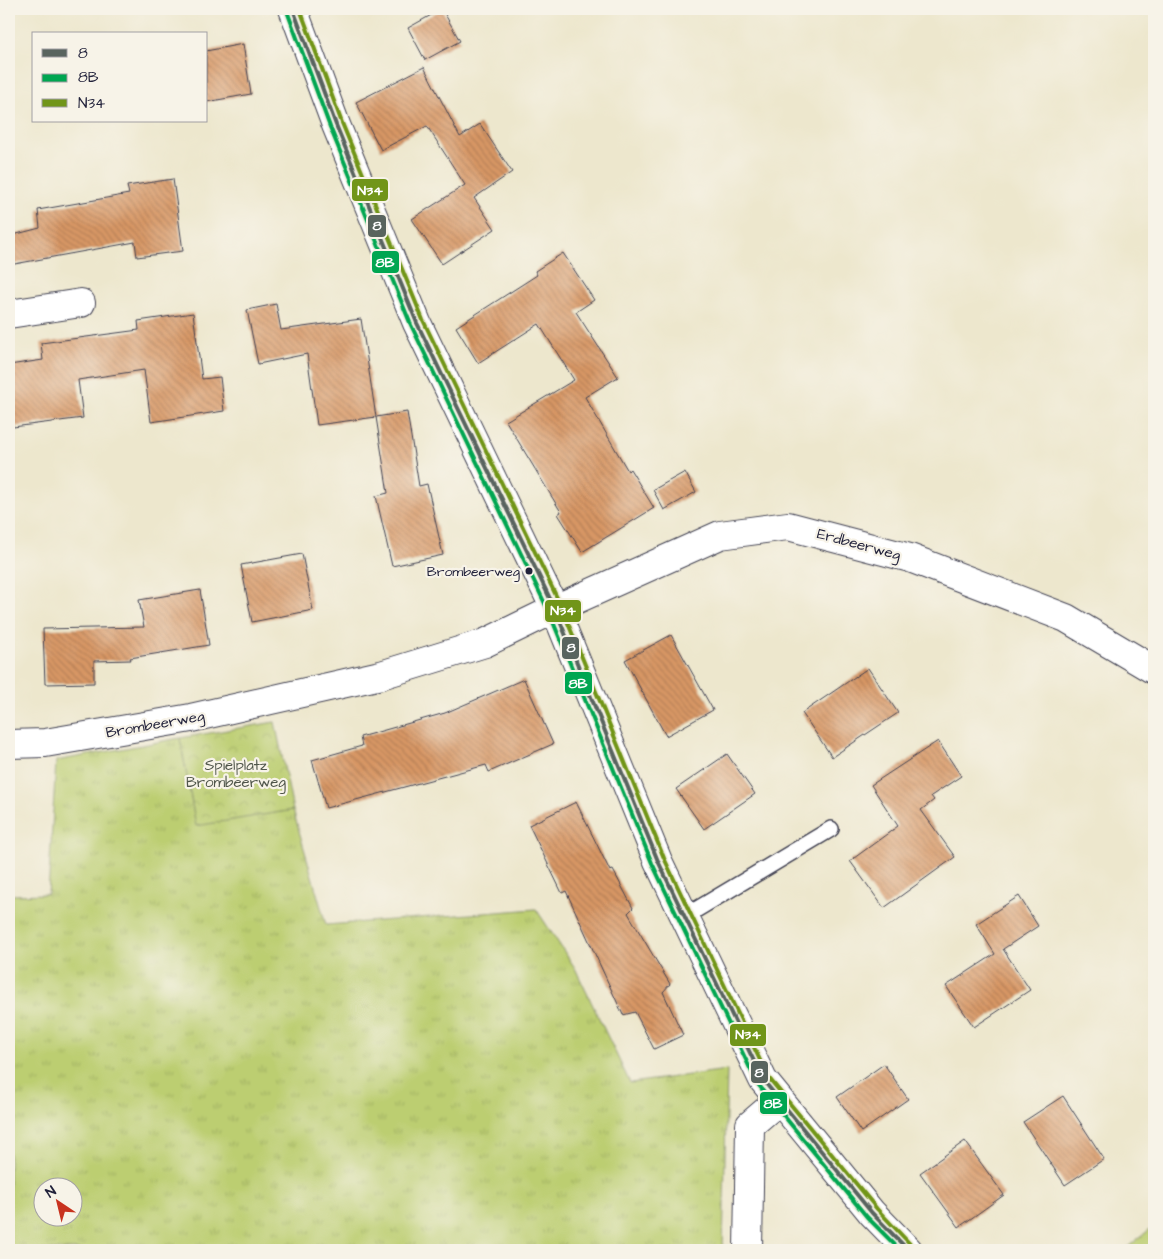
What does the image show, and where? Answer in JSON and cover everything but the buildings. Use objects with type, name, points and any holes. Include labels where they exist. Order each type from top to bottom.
[{"type":"street","points":[[292,9],[336,125],[417,323],[555,609],[658,861],[684,917],[770,1090],[872,1212],[908,1250]]},
{"type":"street","points":[[9,314],[82,303]]},
{"type":"street","name":"Erdbeerweg","points":[[555,609],[720,535],[788,526],[910,558],[1066,618],[1154,670]]},
{"type":"street","name":"Brombeerweg","points":[[9,744],[45,743],[191,718],[381,675],[485,643],[555,609]]},
{"type":"street","points":[[748,1250],[750,1125],[770,1090]]},
{"type":"lane","points":[[684,917],[831,830]]},
{"type":"green space","name":"Spielplatz Brombeerweg","points":[[275,722],[293,810],[196,826],[180,738]]},
{"type":"green space","points":[[180,738],[196,825],[293,810],[326,925],[536,909],[575,968],[630,1083],[727,1070],[723,1250],[9,1250],[9,895],[48,894],[56,761]]},
{"type":"green space","points":[[1154,1226],[1154,1250],[1124,1250]]},
{"type":"transit line","name":"8","points":[[293,9],[336,125],[417,323],[555,609],[658,861],[763,1080],[872,1213],[908,1250]]},
{"type":"transit line","name":"N34","points":[[300,9],[342,123],[423,320],[561,606],[664,858],[768,1077],[877,1209],[912,1246]]},
{"type":"transit line","name":"8B","points":[[287,11],[330,127],[411,325],[549,612],[652,863],[757,1083],[867,1217],[900,1250]]},
{"type":"place","name":"Brombeerweg","points":[[529,571]]}]
